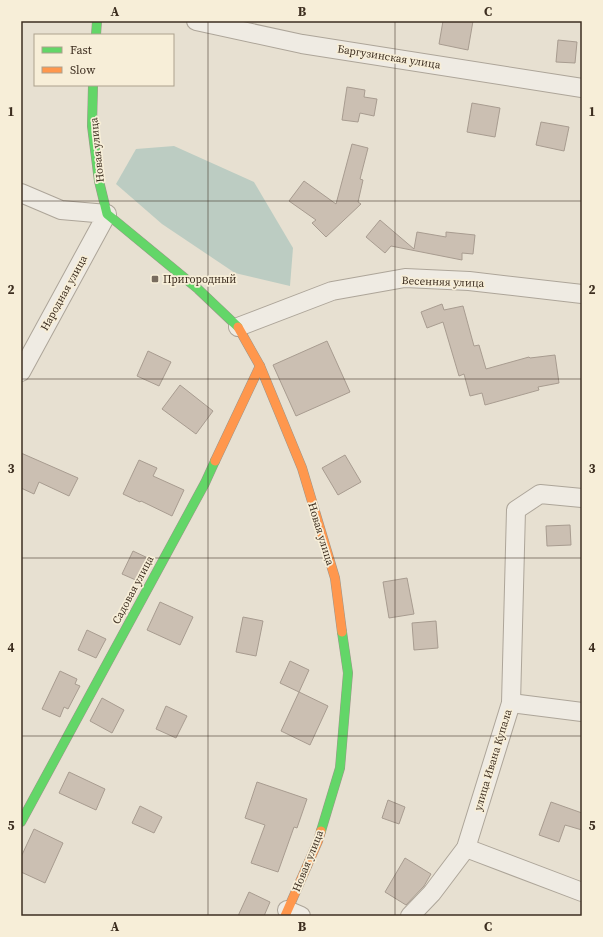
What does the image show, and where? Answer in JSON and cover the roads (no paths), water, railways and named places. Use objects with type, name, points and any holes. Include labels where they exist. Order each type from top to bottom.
[{"type":"street","points":[[96,34],[97,21]]},
{"type":"street","name":"Баргузинская улица","points":[[196,21],[302,44],[582,88]]},
{"type":"street","name":"Новая улица","points":[[93,86],[92,126],[99,180],[107,214],[198,289],[238,327],[260,366],[302,468],[335,578],[348,674],[340,768],[318,841],[291,914]]},
{"type":"street","points":[[21,193],[61,210],[107,214]]},
{"type":"street","name":"Народная улица","points":[[21,372],[107,214]]},
{"type":"street","name":"Весенняя улица","points":[[238,327],[332,291],[405,278],[469,281],[582,294]]},
{"type":"street","name":"Садовая улица","points":[[21,822],[205,483],[260,366]]},
{"type":"street","name":"улица Ивана Купала","points":[[410,916],[432,893],[466,848],[511,703],[516,510],[540,494],[582,498]]},
{"type":"street","points":[[511,703],[582,712]]},
{"type":"street","points":[[466,848],[582,892]]},
{"type":"place","name":"Пригородный","points":[[155,279]]}]
